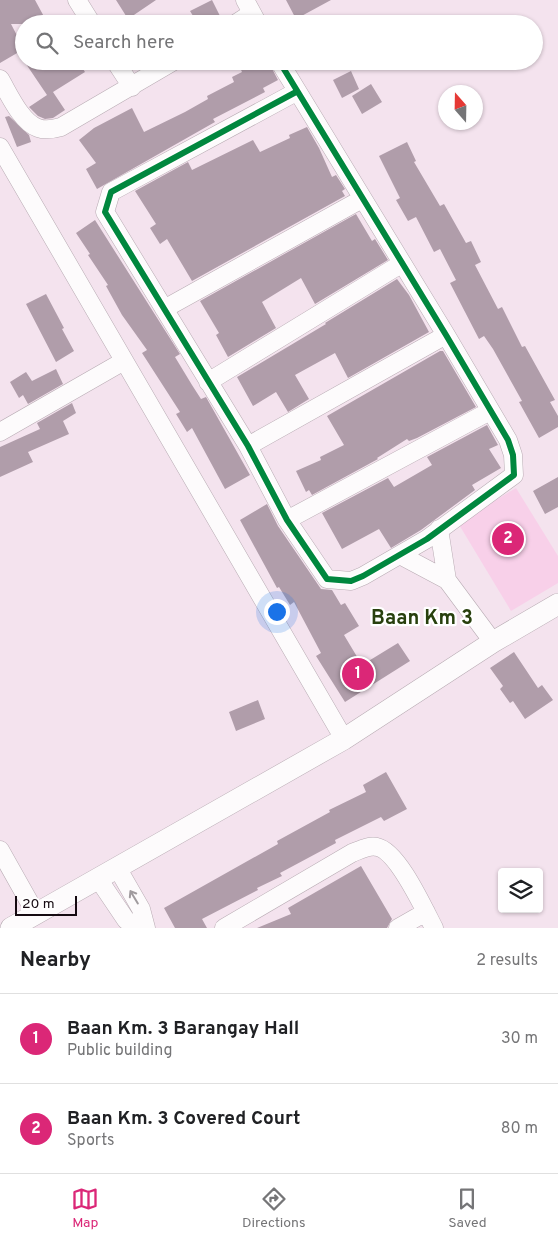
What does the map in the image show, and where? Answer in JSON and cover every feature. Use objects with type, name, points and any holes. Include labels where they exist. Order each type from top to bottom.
[{"type":"street","points":[[77,0],[86,15]]},
{"type":"street","points":[[121,70],[132,87]]},
{"type":"street","points":[[0,79],[28,121],[37,128],[46,130],[61,127],[159,70]]},
{"type":"street","points":[[284,70],[446,335],[508,440],[513,455],[514,475],[503,486],[400,555],[351,581],[327,579],[287,520],[248,446],[105,212],[111,192],[296,92]]},
{"type":"street","points":[[0,147],[344,739]]},
{"type":"street","points":[[164,309],[362,199]]},
{"type":"street","points":[[208,382],[401,264]]},
{"type":"street","points":[[248,446],[446,335]]},
{"type":"street","points":[[0,432],[124,361]]},
{"type":"street","points":[[287,520],[490,411]]},
{"type":"street","points":[[439,529],[447,580]]},
{"type":"street","points":[[400,555],[447,580],[493,642]]},
{"type":"street","points":[[11,928],[99,880],[344,739],[493,642],[558,604]]},
{"type":"street","points":[[224,928],[352,853],[369,847],[378,847],[394,859],[434,928]]},
{"type":"street","points":[[0,850],[36,914]]},
{"type":"street","points":[[118,869],[141,909],[146,928]]},
{"type":"street","points":[[99,880],[126,920],[138,928]]},
{"type":"street","points":[[398,928],[426,912]]},
{"type":"shaded area","points":[[516,488],[558,556],[558,583],[511,611],[458,523]]},
{"type":"building","points":[[0,0],[35,0],[43,15],[15,15],[15,24],[11,24],[15,32],[15,54],[0,63]]},
{"type":"building","points":[[116,0],[156,0],[134,15],[125,15]]},
{"type":"building","points":[[212,0],[220,15],[192,15],[190,11]]},
{"type":"building","points":[[286,0],[331,0],[303,15],[294,15]]},
{"type":"building","points":[[30,70],[84,70],[85,72],[53,92],[65,110],[53,118],[45,119],[38,116],[29,107],[47,95]]},
{"type":"building","points":[[241,70],[273,70],[278,80],[263,88],[265,92],[213,119],[215,122],[97,189],[86,169],[96,163],[79,140],[94,128],[132,108],[144,132],[208,99],[207,96],[234,82],[232,77],[242,72]]},
{"type":"building","points":[[351,71],[359,89],[342,98],[333,80]]},
{"type":"building","points":[[371,84],[382,102],[362,114],[352,96]]},
{"type":"building","points":[[9,116],[29,135],[31,142],[17,147],[5,117]]},
{"type":"building","points":[[307,127],[332,177],[336,175],[345,189],[342,191],[345,196],[192,281],[167,239],[160,244],[150,228],[156,224],[135,191],[188,162],[192,170],[253,140],[260,152],[290,138],[289,135]]},
{"type":"building","points":[[407,142],[416,161],[414,162],[440,206],[444,204],[466,243],[471,241],[481,262],[475,265],[498,309],[502,307],[522,347],[525,346],[555,400],[550,402],[558,416],[558,427],[539,438],[519,402],[522,401],[493,349],[484,336],[479,339],[450,283],[456,280],[440,249],[434,252],[416,217],[408,221],[396,200],[400,198],[379,156]]},
{"type":"building","points":[[356,214],[372,241],[375,239],[388,260],[315,304],[301,278],[262,302],[276,328],[228,357],[216,335],[219,333],[200,301]]},
{"type":"building","points":[[95,220],[180,354],[175,357],[201,399],[206,397],[250,475],[225,489],[192,428],[187,432],[176,414],[180,412],[142,353],[147,350],[122,315],[106,286],[108,285],[76,233]]},
{"type":"building","points":[[397,279],[409,295],[429,332],[348,378],[335,353],[295,375],[309,399],[288,412],[276,392],[253,406],[237,377]]},
{"type":"building","points":[[46,294],[74,351],[56,362],[26,304]]},
{"type":"building","points":[[443,351],[476,407],[417,438],[409,441],[407,439],[378,459],[312,495],[309,490],[306,492],[296,471],[321,460],[320,457],[344,445],[327,416]]},
{"type":"building","points":[[56,369],[63,384],[28,404],[23,395],[19,398],[10,382],[26,372],[32,381]]},
{"type":"building","points":[[72,403],[76,413],[63,421],[69,434],[28,452],[33,462],[0,477],[0,447],[40,429],[37,423]]},
{"type":"building","points":[[487,425],[498,445],[489,449],[501,468],[472,485],[475,490],[421,530],[391,548],[379,529],[342,549],[322,513],[388,478],[394,487],[432,465],[427,457]]},
{"type":"building","points":[[558,477],[558,507],[545,514],[533,491]]},
{"type":"building","points":[[267,504],[278,526],[321,589],[332,590],[341,605],[345,603],[359,626],[344,635],[362,665],[398,643],[410,661],[345,702],[316,656],[321,653],[294,602],[290,605],[279,587],[277,588],[240,520]]},
{"type":"building","points":[[514,652],[538,688],[542,685],[553,700],[525,719],[513,701],[510,703],[500,689],[503,686],[490,668]]},
{"type":"building","points":[[258,700],[265,719],[236,731],[229,712]]},
{"type":"building","points":[[386,772],[407,809],[384,821],[381,817],[335,840],[336,843],[280,873],[282,876],[202,919],[207,928],[175,928],[164,908],[278,844],[277,841],[330,812],[329,810],[366,792],[363,785]]},
{"type":"building","points":[[361,866],[392,919],[387,928],[257,928],[291,914],[288,908]]},
{"type":"cycle path","points":[[284,70],[446,335],[508,440],[513,455],[514,475],[427,539],[351,581],[327,579],[287,520],[248,446],[105,212],[111,192],[296,92]]},
{"type":"place","name":"Baan Km. 3 Covered Court","points":[[508,539]]},
{"type":"place","name":"Baan Km. 3 Barangay Hall","points":[[358,674]]},
{"type":"district","name":"Baan Km 3","points":[[422,617]]}]
